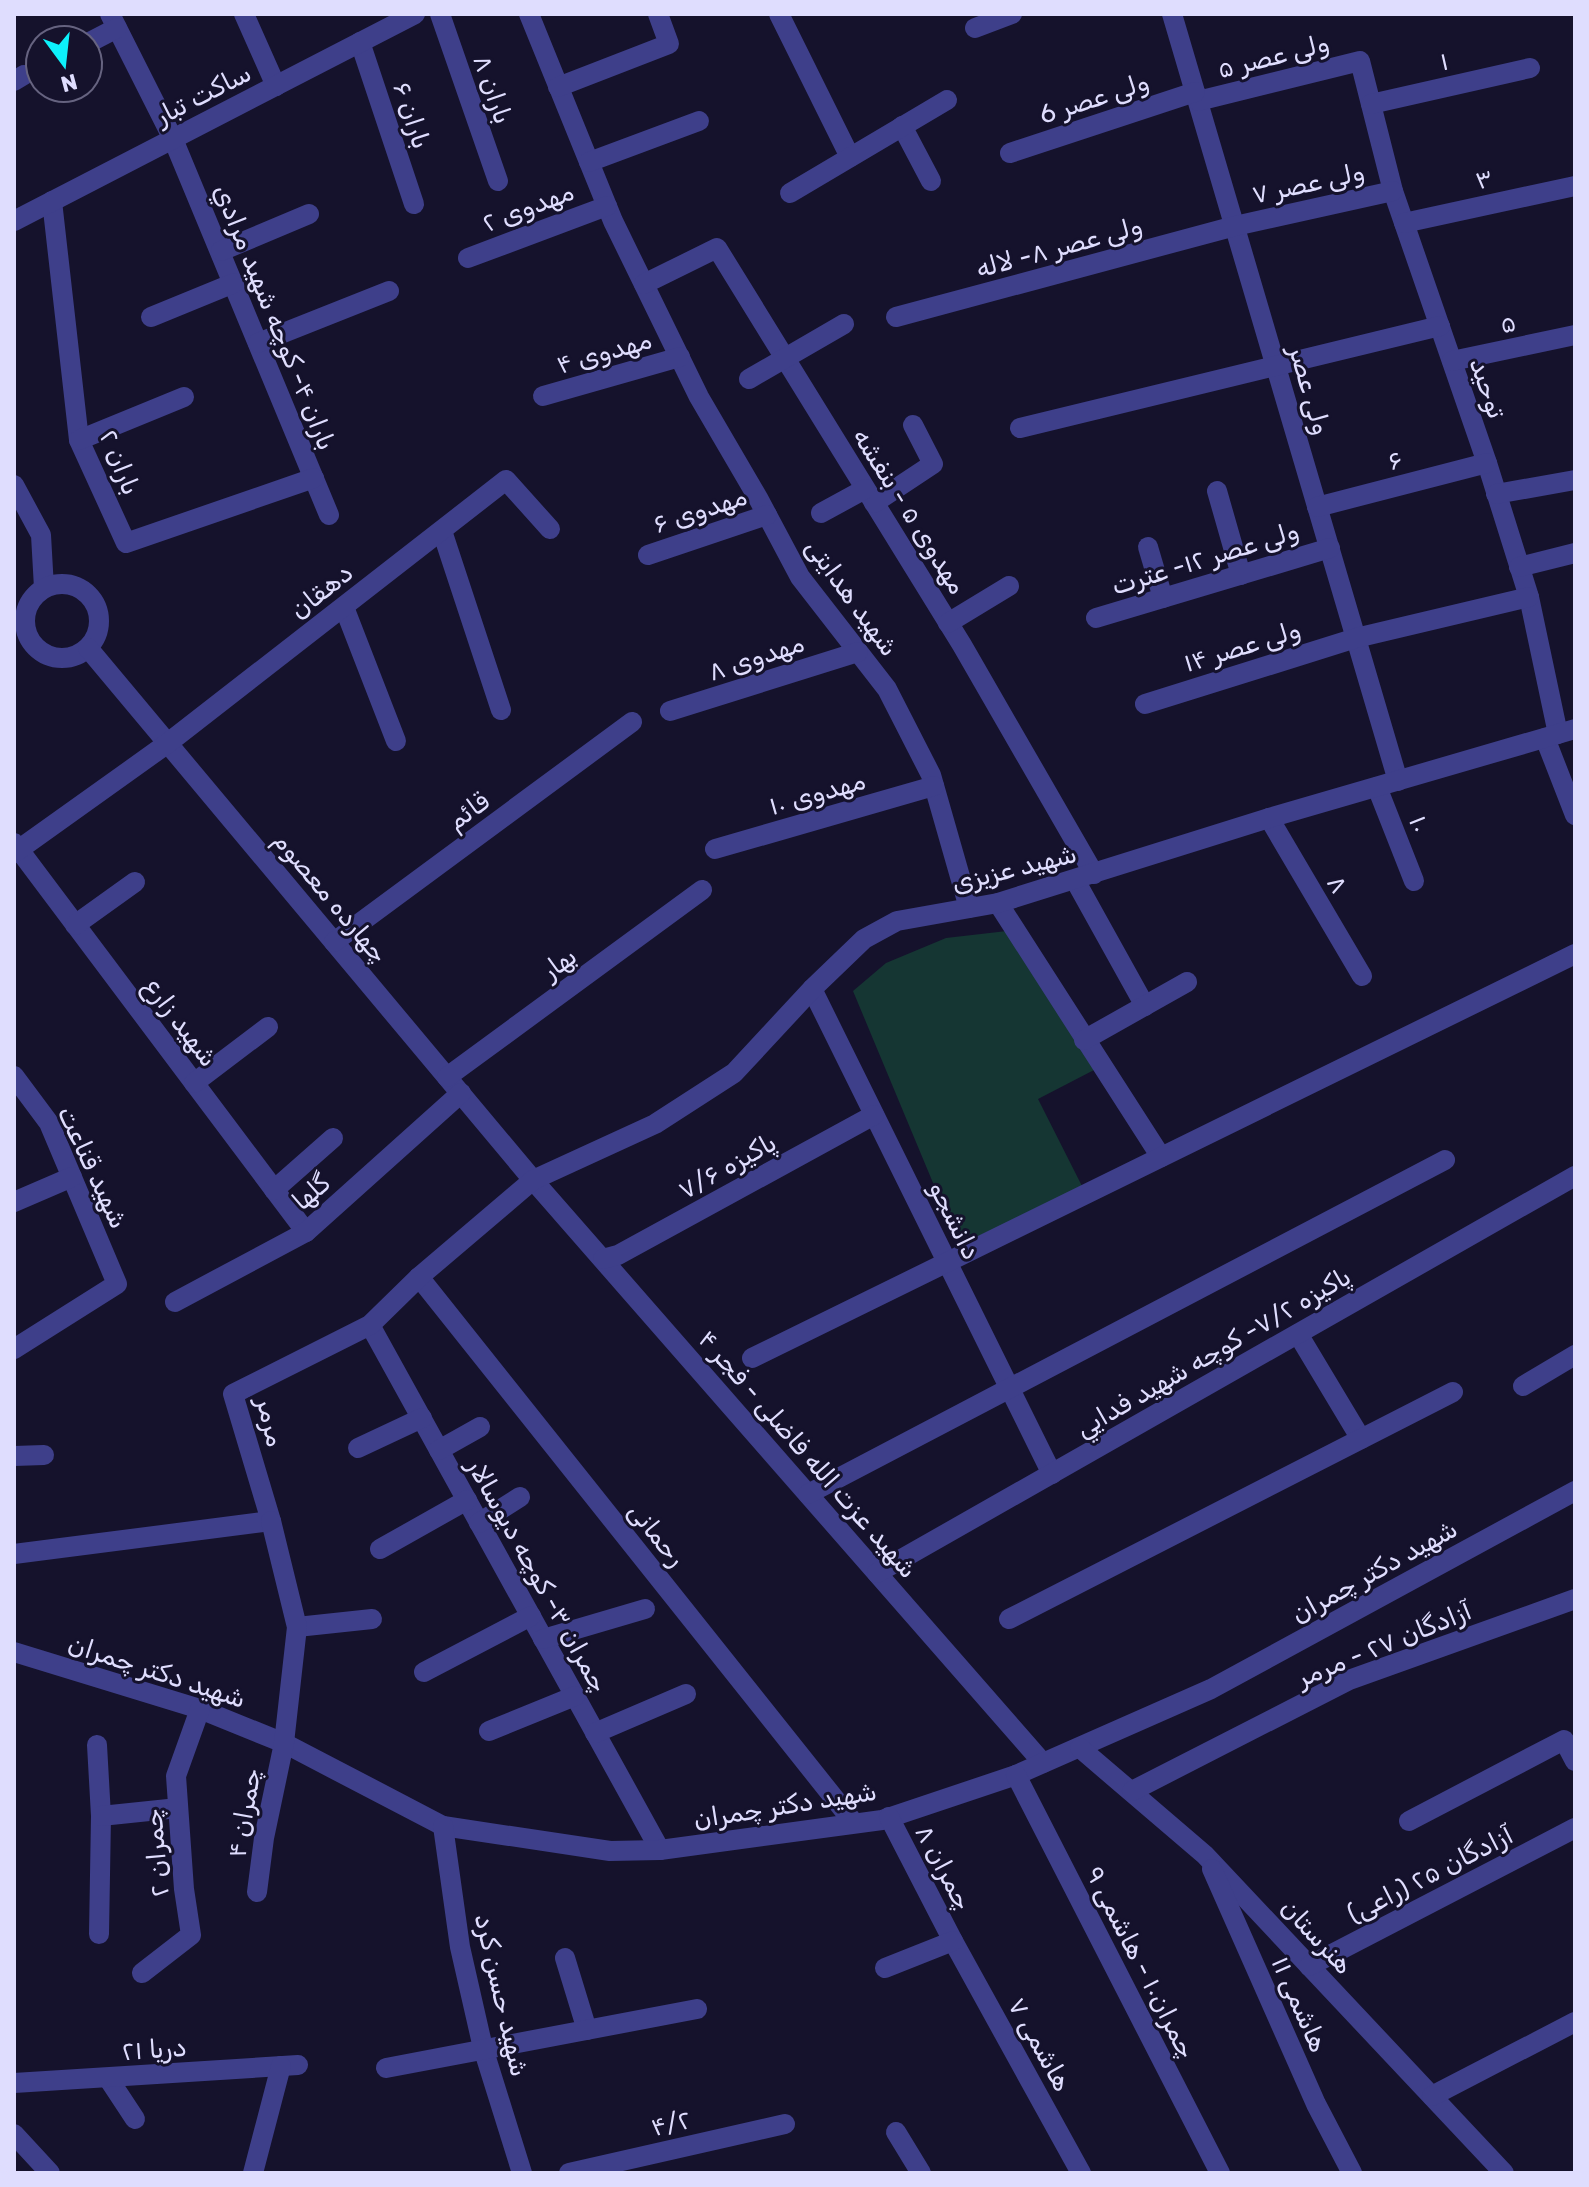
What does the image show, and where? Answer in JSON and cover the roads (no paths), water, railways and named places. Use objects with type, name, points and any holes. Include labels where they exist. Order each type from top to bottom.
[{"type":"street","points":[[244,14],[276,86]]},
{"type":"street","name":"ساکت تبار","points":[[14,221],[415,14]]},
{"type":"street","name":"باران ۸","points":[[440,14],[498,181]]},
{"type":"street","name":"شهید هدایتی","points":[[529,14],[607,206],[699,397],[800,577],[887,689],[934,786],[969,908]]},
{"type":"street","points":[[558,87],[669,44],[658,14]]},
{"type":"street","points":[[779,14],[850,157]]},
{"type":"street","points":[[975,28],[1012,14]]},
{"type":"street","name":"ولی عصر","points":[[1172,14],[1398,781]]},
{"type":"street","name":"باران ۴- كوچه شهيد مرادي","points":[[114,21],[173,139],[329,515]]},
{"type":"street","name":"باران ۶","points":[[360,42],[414,204]]},
{"type":"street","name":"ولی عصر ۵","points":[[1197,97],[1360,61]]},
{"type":"street","name":"توحید","points":[[1360,61],[1393,191],[1487,463],[1529,597],[1575,815]]},
{"type":"street","name":"۱","points":[[1371,104],[1530,68]]},
{"type":"street","name":"ولی عصر 6","points":[[1010,153],[1197,97]]},
{"type":"street","points":[[790,193],[947,100]]},
{"type":"street","points":[[589,162],[699,121]]},
{"type":"street","points":[[902,126],[931,181]]},
{"type":"street","name":"۳","points":[[1404,223],[1575,186]]},
{"type":"street","name":"ولی عصر ۷","points":[[1235,226],[1393,191]]},
{"type":"street","name":"باران ۲","points":[[52,201],[79,440],[126,543],[314,478]]},
{"type":"street","name":"مهدوی ۲","points":[[468,258],[607,206]]},
{"type":"street","points":[[221,251],[309,214]]},
{"type":"street","name":"ولی عصر ۸- لاله","points":[[896,317],[1235,226]]},
{"type":"street","name":"مهدوی ۵ - بنفشه","points":[[644,284],[717,248],[948,623],[1085,877]]},
{"type":"street","points":[[151,317],[234,283]]},
{"type":"street","points":[[258,343],[389,291]]},
{"type":"street","points":[[749,379],[844,324]]},
{"type":"street","points":[[1020,428],[1440,326]]},
{"type":"street","name":"۵","points":[[1452,361],[1575,335]]},
{"type":"street","name":"مهدوی ۴","points":[[543,396],[680,357]]},
{"type":"street","points":[[79,440],[184,397]]},
{"type":"street","points":[[821,513],[870,496],[933,464],[913,425]]},
{"type":"street","name":"۶","points":[[1317,507],[1487,463]]},
{"type":"street","name":"دهقان","points":[[16,848],[168,743],[506,480],[550,529]]},
{"type":"street","points":[[1496,494],[1575,480]]},
{"type":"street","points":[[14,485],[41,535],[44,588]]},
{"type":"street","points":[[1217,491],[1241,575]]},
{"type":"street","name":"مهدوی ۶","points":[[648,555],[767,515]]},
{"type":"street","points":[[442,531],[501,710]]},
{"type":"street","points":[[1148,547],[1163,598]]},
{"type":"street","name":"ولی عصر ۱۲- عترت","points":[[1096,618],[1330,548]]},
{"type":"street","points":[[1519,567],[1575,553]]},
{"type":"street","points":[[67,584],[88,594],[95,604],[99,627],[88,648],[67,659],[44,655],[27,637],[19,614],[44,588],[67,584]]},
{"type":"street","points":[[948,623],[1009,586]]},
{"type":"street","points":[[1356,638],[1529,597]]},
{"type":"street","points":[[344,607],[396,741]]},
{"type":"street","name":"ولی عصر ۱۴","points":[[1145,704],[1356,638]]},
{"type":"street","name":"چهارده معصوم","points":[[88,648],[533,1180]]},
{"type":"street","name":"مهدوی ۸","points":[[670,711],[858,652]]},
{"type":"street","name":"قائم","points":[[334,942],[632,722]]},
{"type":"street","name":"شهید عزیزی","points":[[533,1180],[655,1124],[734,1073],[812,989],[864,939],[897,921],[998,903],[1269,818],[1560,734]]},
{"type":"street","name":"مهدوی ۱۰","points":[[715,849],[934,786]]},
{"type":"street","name":"۱۰","points":[[1377,787],[1414,881]]},
{"type":"street","name":"۸","points":[[1269,818],[1362,976]]},
{"type":"street","name":"شهید زارع","points":[[16,848],[306,1232]]},
{"type":"street","points":[[1085,877],[1145,1006]]},
{"type":"street","points":[[75,925],[135,882]]},
{"type":"street","name":"بهار","points":[[447,1077],[702,890]]},
{"type":"street","points":[[998,903],[1161,1157]]},
{"type":"street","points":[[752,1358],[1575,954]]},
{"type":"street","points":[[1084,1040],[1187,982]]},
{"type":"street","name":"دانشجو","points":[[812,989],[1052,1474]]},
{"type":"street","points":[[194,1083],[268,1027]]},
{"type":"street","name":"شهید قناعت","points":[[14,1076],[49,1123],[117,1284],[14,1349]]},
{"type":"street","name":"گلها","points":[[175,1302],[306,1232],[461,1093]]},
{"type":"street","name":"پاکیزه ۷/۶","points":[[603,1259],[618,1255],[874,1115]]},
{"type":"street","points":[[274,1190],[333,1138]]},
{"type":"street","points":[[808,1494],[1445,1160]]},
{"type":"street","points":[[14,1202],[72,1177]]},
{"type":"street","name":"پاکیزه ۷/۲- كوچه شهيد فدايي","points":[[877,1573],[1574,1179]]},
{"type":"street","name":"شهید عزت الله فاضلی - فجر ۴","points":[[533,1180],[1043,1763]]},
{"type":"street","name":"مرمر","points":[[271,1521],[233,1394],[370,1325],[419,1277],[533,1180]]},
{"type":"street","name":"رحمانی","points":[[419,1277],[854,1823]]},
{"type":"street","name":"چمران ۳- كوچه ديوسالار","points":[[370,1325],[660,1850]]},
{"type":"street","points":[[1298,1334],[1361,1439]]},
{"type":"street","points":[[1523,1386],[1575,1355]]},
{"type":"street","points":[[1009,1619],[1453,1392]]},
{"type":"street","points":[[358,1448],[422,1418]]},
{"type":"street","points":[[439,1450],[480,1427]]},
{"type":"street","points":[[14,1456],[44,1455]]},
{"type":"street","name":"شهید دکتر چمران","points":[[14,1652],[200,1709],[284,1743],[443,1826],[610,1851],[660,1850],[889,1817],[1016,1775],[1211,1689],[1575,1491]]},
{"type":"street","points":[[479,1523],[520,1497]]},
{"type":"street","points":[[380,1549],[467,1500]]},
{"type":"street","points":[[14,1554],[271,1521],[297,1627],[372,1619]]},
{"type":"street","name":"آزادگان ۲۷ - مرمر","points":[[1132,1791],[1349,1680],[1575,1599]]},
{"type":"street","points":[[543,1639],[645,1609]]},
{"type":"street","points":[[424,1672],[531,1616]]},
{"type":"street","name":"چمران ۴","points":[[257,1892],[264,1838],[284,1743],[297,1627]]},
{"type":"street","points":[[595,1733],[686,1694]]},
{"type":"street","points":[[489,1731],[575,1696]]},
{"type":"street","name":"چمران ۲","points":[[142,1973],[191,1935],[184,1889],[176,1776],[200,1709]]},
{"type":"street","points":[[1409,1821],[1564,1740],[1575,1761]]},
{"type":"street","points":[[97,1745],[101,1816],[99,1934]]},
{"type":"street","name":"هنرستان","points":[[1080,1748],[1205,1855],[1504,2173]]},
{"type":"street","name":"چمران۱۰ - هاشمی ۹","points":[[1016,1775],[1220,2173]]},
{"type":"street","points":[[101,1816],[178,1808]]},
{"type":"street","name":"چمران ۸","points":[[889,1817],[953,1941]]},
{"type":"street","name":"شهید حسن کرد","points":[[443,1826],[460,1947],[483,2048],[522,2173]]},
{"type":"street","name":"آزادگان ۲۵ (راعی)","points":[[1309,1966],[1575,1828]]},
{"type":"street","name":"هاشمی ۱۱","points":[[1205,1855],[1316,2104],[1352,2173]]},
{"type":"street","points":[[885,1968],[953,1941]]},
{"type":"street","name":"هاشمی ۷","points":[[953,1941],[1081,2173]]},
{"type":"street","points":[[565,1958],[587,2030]]},
{"type":"street","points":[[386,2068],[697,2009]]},
{"type":"street","points":[[1432,2096],[1575,2022]]},
{"type":"street","name":"دریا ۲۱","points":[[14,2083],[289,2065],[253,2173]]},
{"type":"street","points":[[108,2078],[135,2119]]},
{"type":"street","name":"۴/۲","points":[[569,2173],[785,2124]]},
{"type":"street","points":[[896,2132],[921,2173]]},
{"type":"street","points":[[14,2134],[50,2173]]}]
